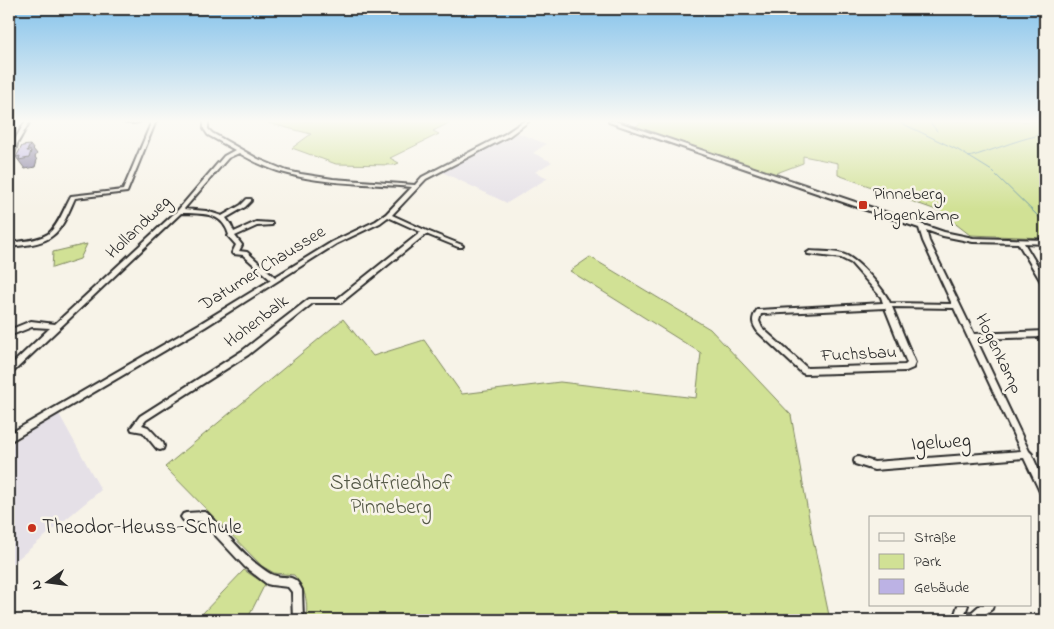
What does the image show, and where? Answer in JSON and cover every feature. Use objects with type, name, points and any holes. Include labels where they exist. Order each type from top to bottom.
[{"type":"street","points":[[9,245],[43,240],[54,234],[73,197],[124,191],[141,150]]},
{"type":"street","name":"Hollandweg","points":[[9,371],[180,211],[226,157],[239,150]]},
{"type":"street","points":[[241,150],[271,167],[319,179],[414,186]]},
{"type":"street","name":"Datumer Chaussee","points":[[9,438],[202,325],[334,243],[378,222],[388,215],[414,186],[424,178],[477,150]]},
{"type":"street","points":[[696,150],[922,228],[973,240],[1045,242]]},
{"type":"street","points":[[222,218],[243,206],[249,200]]},
{"type":"street","points":[[180,211],[210,213],[222,218],[229,226],[231,236],[239,246],[235,253],[245,253],[274,279]]},
{"type":"street","points":[[388,215],[460,246]]},
{"type":"street","points":[[231,236],[256,224],[270,224]]},
{"type":"street","name":"Hogenkamp","points":[[922,228],[926,241],[1028,454],[1041,474],[1045,493]]},
{"type":"street","name":"Hohenbalk","points":[[160,446],[145,429],[135,428],[144,418],[245,353],[311,302],[339,301],[425,232]]},
{"type":"street","points":[[1020,242],[1045,283]]},
{"type":"street","name":"Fuchsbau","points":[[810,254],[834,255],[848,258],[884,296],[888,305],[911,363],[910,366],[805,371],[756,324],[756,317],[759,312],[888,305],[957,306]]},
{"type":"street","points":[[9,333],[31,324],[55,326]]},
{"type":"street","points":[[972,337],[1045,334]]},
{"type":"street","name":"Igelweg","points":[[858,461],[874,466],[1028,454]]},
{"type":"street","points":[[186,517],[204,516],[248,564],[271,580],[290,582],[297,590],[298,620]]},
{"type":"street","points":[[963,606],[958,620],[974,617],[987,606]]},
{"type":"shaded area","points":[[482,150],[537,150],[533,153],[552,162],[535,172],[548,178],[507,203],[442,172]]},
{"type":"shaded area","name":"Theodor-Heuss-Schule","points":[[59,414],[101,490],[9,566],[9,445]]},
{"type":"green space","points":[[298,150],[406,150],[390,158],[399,163],[394,165],[336,164]]},
{"type":"green space","points":[[704,150],[1045,150],[1045,238],[970,235],[939,211],[838,175],[838,163],[803,156],[803,163],[774,174]]},
{"type":"green space","points":[[87,244],[80,259],[52,268],[53,252]]},
{"type":"green space","name":"Stadtfriedhof Pinneberg","points":[[590,257],[710,329],[791,415],[812,535],[830,620],[306,620],[307,607],[305,596],[294,575],[274,573],[262,566],[165,467],[343,319],[373,356],[424,340],[462,394],[560,382],[696,398],[701,353],[570,271]]},
{"type":"green space","points":[[244,570],[265,584],[247,620],[199,620],[202,614]]},
{"type":"building","points":[[20,150],[31,151],[29,158],[19,160],[20,156],[16,157]]},
{"type":"waterway","points":[[959,150],[969,157]]},
{"type":"waterway","points":[[969,157],[991,150]]},
{"type":"waterway","points":[[969,157],[992,171],[1045,223]]},
{"type":"place","name":"Pinneberg, Hogenkamp","points":[[863,205]]},
{"type":"place","name":"Theodor-Heuss-Schule","points":[[32,528]]}]
